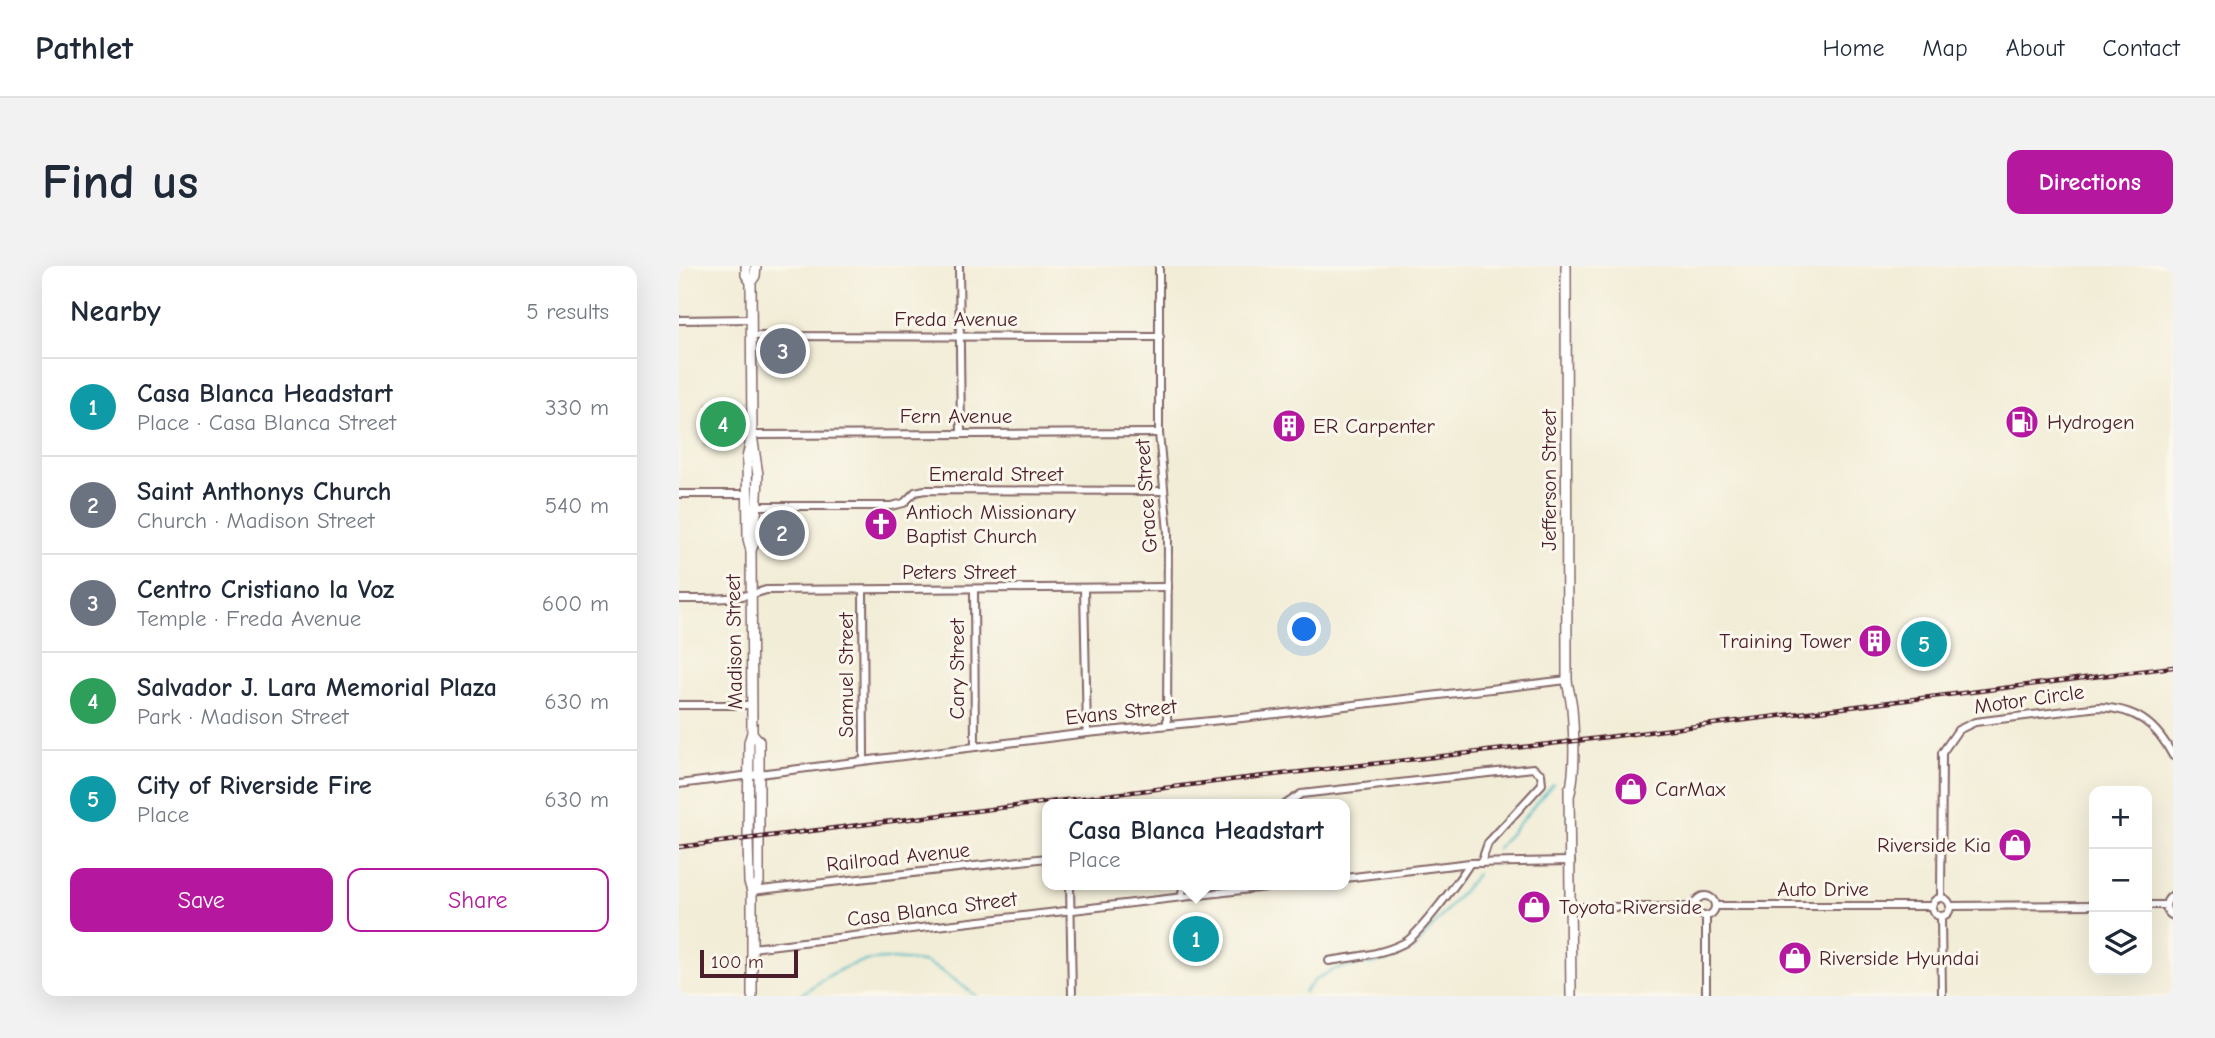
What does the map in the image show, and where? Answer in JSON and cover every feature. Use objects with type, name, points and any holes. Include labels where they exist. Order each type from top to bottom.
[{"type":"street","name":"Madison Street","points":[[746,266],[746,275],[751,282]]},
{"type":"street","name":"Madison Street","points":[[752,506],[758,475],[752,435],[751,282],[756,266]]},
{"type":"street","points":[[960,266],[961,434]]},
{"type":"street","name":"Grace Street","points":[[1159,266],[1159,433],[1168,532],[1167,724]]},
{"type":"street","name":"Jefferson Street","points":[[1566,266],[1567,680],[1572,705],[1571,996]]},
{"type":"street","points":[[679,320],[751,319]]},
{"type":"street","name":"Freda Avenue","points":[[752,336],[1160,337]]},
{"type":"street","name":"Fern Avenue","points":[[752,435],[1159,433]]},
{"type":"street","name":"Madison Street","points":[[752,435],[747,458],[748,494],[752,506],[755,541],[751,550],[753,705],[749,742],[753,774],[749,864],[752,891],[752,996]]},
{"type":"street","name":"Emerald Street","points":[[752,506],[899,505],[915,492],[925,490],[1164,491]]},
{"type":"street","points":[[679,494],[748,494]]},
{"type":"street","name":"Peters Street","points":[[679,599],[733,598],[751,596],[766,590],[1168,587]]},
{"type":"street","points":[[1084,589],[1087,733]]},
{"type":"street","name":"Samuel Street","points":[[863,590],[864,760]]},
{"type":"street","name":"Cary Street","points":[[974,590],[975,747]]},
{"type":"street","name":"Evans Street","points":[[679,784],[1087,733],[1567,680]]},
{"type":"street","points":[[679,705],[753,705]]},
{"type":"street","name":"Motor Circle","points":[[1941,897],[1942,753],[1958,730],[1975,722],[2099,707],[2118,708],[2150,723],[2164,739],[2173,756]]},
{"type":"street","points":[[1292,799],[1301,794],[1533,768],[1542,779],[1542,784],[1489,843],[1481,863]]},
{"type":"street","name":"Railroad Avenue","points":[[752,891],[1042,859]]},
{"type":"street","points":[[1350,877],[1471,863],[1571,861]]},
{"type":"street","points":[[1329,961],[1390,949],[1407,942],[1471,863]]},
{"type":"street","points":[[1070,890],[1072,996]]},
{"type":"street","points":[[1182,896],[1183,890]]},
{"type":"street","name":"Casa Blanca Street","points":[[752,948],[1238,890]]},
{"type":"street","points":[[2173,895],[2166,905],[2173,916]]},
{"type":"street","name":"Auto Drive","points":[[1571,907],[1695,906],[1699,898],[1705,897],[1711,898],[1715,906],[1931,906]]},
{"type":"street","points":[[1941,897],[1946,899],[1950,906],[1948,913],[1941,916],[1934,913],[1931,906],[1933,901],[1941,897]]},
{"type":"street","points":[[1950,906],[2089,905]]},
{"type":"street","points":[[2152,905],[2166,905]]},
{"type":"street","points":[[1695,906],[1700,915],[1706,916],[1712,914],[1715,906]]},
{"type":"street","points":[[1706,916],[1706,996]]},
{"type":"street","points":[[1941,916],[1942,996]]},
{"type":"green space","points":[[705,403],[741,403],[741,445],[705,445]]},
{"type":"waterway","points":[[1497,849],[1553,784]]},
{"type":"waterway","points":[[1304,992],[1316,979],[1335,969],[1394,960],[1415,948],[1477,874]]},
{"type":"waterway","points":[[799,996],[848,966],[888,959],[926,963],[976,996]]},
{"type":"railway","points":[[1074,799],[1567,742],[2173,667]]},
{"type":"railway","points":[[679,847],[1042,803]]},
{"type":"place","name":"Centro Cristiano la Voz","points":[[783,351]]},
{"type":"place","name":"Hydrogen","points":[[2022,422]]},
{"type":"place","name":"Salvador J. Lara Memorial Plaza","points":[[723,424]]},
{"type":"place","name":"ER Carpenter","points":[[1289,426]]},
{"type":"place","name":"Antioch Missionary Baptist Church","points":[[881,524]]},
{"type":"place","name":"Saint Anthonys Church","points":[[782,533]]},
{"type":"place","name":"Training Tower","points":[[1875,641]]},
{"type":"place","name":"City of Riverside Fire","points":[[1924,644]]},
{"type":"place","name":"CarMax","points":[[1631,789]]},
{"type":"place","name":"Riverside Kia","points":[[2015,845]]},
{"type":"place","name":"Toyota Riverside","points":[[1534,907]]},
{"type":"place","name":"Casa Blanca Headstart","points":[[1196,939]]},
{"type":"place","name":"Riverside Hyundai","points":[[1795,958]]}]
